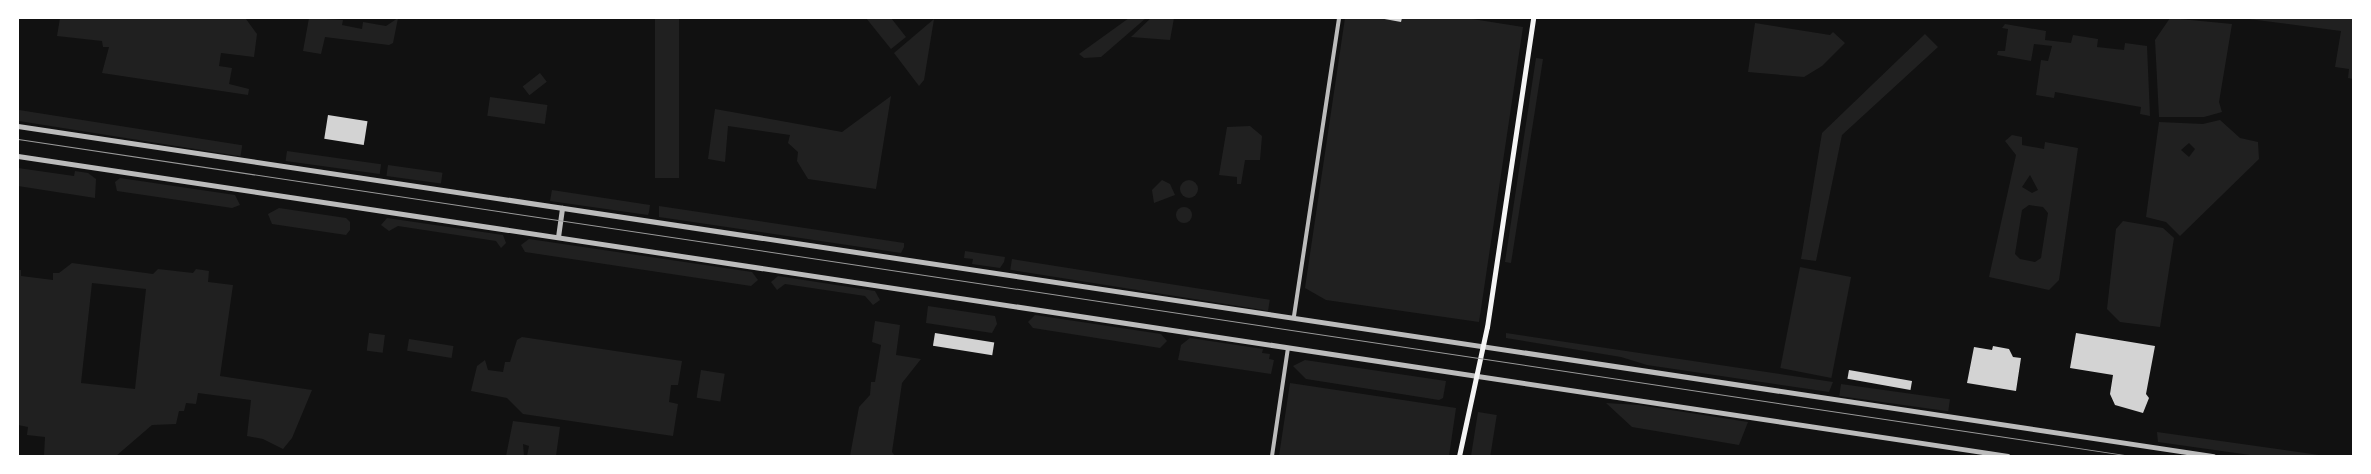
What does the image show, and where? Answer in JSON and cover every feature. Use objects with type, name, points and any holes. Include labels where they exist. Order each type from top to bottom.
[{"type":"main road","points":[[1459,456],[1474,376],[1482,345],[1533,18]]},
{"type":"street","points":[[1294,316],[1339,18]]},
{"type":"street","points":[[18,126],[1294,316],[2213,456]]},
{"type":"street","points":[[18,156],[2008,456]]},
{"type":"street","points":[[558,238],[562,208]]},
{"type":"street","points":[[1272,456],[1288,348]]},
{"type":"shaded area","points":[[60,18],[246,19],[257,34],[254,57],[221,53],[219,66],[232,68],[229,84],[249,89],[248,95],[102,73],[109,47],[103,47],[102,41],[57,36]]},
{"type":"shaded area","points":[[309,18],[343,20],[342,25],[362,29],[363,22],[386,26],[398,18],[393,43],[389,45],[325,37],[321,54],[303,51]]},
{"type":"shaded area","points":[[655,18],[679,18],[679,178],[655,178]]},
{"type":"shaded area","points":[[866,18],[891,18],[906,37],[891,49]]},
{"type":"shaded area","points":[[1129,18],[1146,18],[1101,57],[1084,58],[1079,54]]},
{"type":"shaded area","points":[[1151,18],[1174,18],[1170,40],[1131,37]]},
{"type":"shaded area","points":[[1345,18],[1466,18],[1523,27],[1479,322],[1326,300],[1305,288]]},
{"type":"shaded area","points":[[2170,18],[2232,24],[2219,102],[2222,112],[2204,117],[2159,117],[2155,40]]},
{"type":"shaded area","points":[[2241,18],[2353,18],[2353,79],[2348,78],[2349,69],[2335,67],[2341,31]]},
{"type":"shaded area","points":[[934,19],[924,80],[919,86],[894,53]]},
{"type":"shaded area","points":[[1755,23],[1830,35],[1833,32],[1845,43],[1822,66],[1804,77],[1748,72]]},
{"type":"shaded area","points":[[2005,24],[2046,31],[2045,40],[2071,43],[2073,35],[2098,39],[2097,47],[2124,50],[2125,43],[2147,46],[2150,116],[2140,114],[2141,107],[2055,92],[2054,98],[2036,95],[2041,60],[2048,61],[2052,46],[2034,44],[2031,61],[1997,55],[1998,51],[2005,51],[2008,29],[2002,28]]},
{"type":"shaded area","points":[[1925,34],[1938,47],[1842,135],[1816,261],[1801,259],[1822,133]]},
{"type":"shaded area","points":[[1536,58],[1543,59],[1511,263],[1505,262]]},
{"type":"shaded area","points":[[540,73],[547,82],[529,95],[523,87]]},
{"type":"shaded area","points":[[891,96],[876,189],[808,179],[797,161],[798,152],[788,143],[790,135],[728,126],[725,162],[708,159],[715,109],[842,132]]},
{"type":"shaded area","points":[[490,97],[547,105],[545,124],[487,116]]},
{"type":"shaded area","points":[[19,110],[242,145],[240,156],[18,121]]},
{"type":"shaded area","points":[[2220,120],[2240,138],[2258,142],[2259,159],[2180,236],[2166,222],[2146,217],[2159,122],[2203,124]],"holes":[[[2189,143],[2195,149],[2189,157],[2181,150]]]},
{"type":"shaded area","points":[[1250,126],[1262,136],[1260,160],[1245,160],[1241,184],[1237,184],[1237,177],[1219,175],[1227,127]]},
{"type":"shaded area","points":[[2012,135],[2022,137],[2022,145],[2044,149],[2045,142],[2078,148],[2059,280],[2049,290],[1989,277],[2016,155],[2005,141]],"holes":[[[2030,175],[2038,190],[2032,193],[2022,187]],[[2029,205],[2043,207],[2048,213],[2041,258],[2035,262],[2020,259],[2015,254],[2022,210]]]},
{"type":"shaded area","points":[[287,151],[381,164],[380,174],[286,161]]},
{"type":"shaded area","points":[[388,165],[442,173],[441,184],[386,176]]},
{"type":"shaded area","points":[[18,168],[74,176],[75,171],[88,173],[96,179],[95,198],[18,186]]},
{"type":"shaded area","points":[[120,178],[235,195],[240,205],[232,208],[117,191],[115,182]]},
{"type":"shaded area","points":[[1162,180],[1170,184],[1175,195],[1154,203],[1152,190]]},
{"type":"shaded area","points":[[1185,180],[1193,180],[1198,185],[1196,196],[1185,198],[1180,193],[1180,185]]},
{"type":"shaded area","points":[[552,190],[650,205],[649,212],[648,215],[550,201]]},
{"type":"shaded area","points":[[659,206],[904,243],[904,247],[901,253],[659,217]]},
{"type":"shaded area","points":[[1184,207],[1190,209],[1192,215],[1190,221],[1184,223],[1178,221],[1176,215],[1178,209]]},
{"type":"shaded area","points":[[279,208],[346,218],[350,222],[350,230],[346,235],[272,224],[268,214]]},
{"type":"shaded area","points":[[387,218],[503,235],[506,243],[501,248],[496,241],[398,226],[389,231],[381,225]]},
{"type":"shaded area","points":[[2123,221],[2163,228],[2174,238],[2160,327],[2120,322],[2107,309],[2116,229]]},
{"type":"shaded area","points":[[529,239],[752,272],[758,280],[751,286],[525,252],[521,245]]},
{"type":"shaded area","points":[[965,251],[1005,257],[1004,262],[1000,268],[972,264],[973,259],[964,258]]},
{"type":"shaded area","points":[[1012,259],[1270,300],[1268,311],[1010,270]]},
{"type":"shaded area","points":[[72,263],[153,274],[158,269],[193,273],[196,269],[209,271],[208,282],[233,285],[220,376],[312,390],[292,438],[283,449],[263,439],[247,436],[251,400],[198,393],[196,404],[186,403],[184,411],[179,411],[176,424],[152,425],[116,456],[44,456],[45,437],[27,435],[28,427],[18,425],[18,270],[21,270],[21,276],[53,280],[53,273],[59,273]],"holes":[[[92,283],[146,289],[135,389],[81,383]]]},
{"type":"shaded area","points":[[1800,267],[1851,277],[1831,378],[1780,368]]},
{"type":"shaded area","points":[[778,276],[875,291],[880,300],[873,305],[865,296],[785,284],[777,290],[771,282]]},
{"type":"shaded area","points":[[928,306],[995,316],[997,324],[992,333],[926,323]]},
{"type":"shaded area","points":[[1035,315],[1161,334],[1167,341],[1160,348],[1033,328],[1028,322]]},
{"type":"shaded area","points":[[875,321],[900,325],[896,355],[921,359],[902,383],[892,452],[895,456],[850,456],[859,407],[870,395],[871,382],[875,382],[881,345],[872,342]]},
{"type":"shaded area","points":[[369,333],[385,335],[383,353],[367,351]]},
{"type":"shaded area","points":[[1506,333],[1833,382],[1829,392],[1647,365],[1621,357],[1506,338]]},
{"type":"shaded area","points":[[522,337],[682,361],[678,385],[671,385],[669,402],[678,404],[673,436],[523,414],[507,398],[471,391],[477,366],[485,360],[488,370],[503,372],[505,362],[510,362],[517,340]]},
{"type":"shaded area","points":[[1190,338],[1263,349],[1262,353],[1270,354],[1269,359],[1274,360],[1271,374],[1178,360],[1181,345]]},
{"type":"shaded area","points":[[409,339],[453,346],[452,358],[407,351]]},
{"type":"shaded area","points":[[1305,360],[1446,381],[1443,398],[1439,400],[1306,379],[1293,366]]},
{"type":"shaded area","points":[[701,370],[725,374],[720,401],[697,398]]},
{"type":"shaded area","points":[[1290,383],[1456,408],[1449,456],[1279,456]]},
{"type":"shaded area","points":[[1841,384],[1950,399],[1948,411],[1839,396]]},
{"type":"shaded area","points":[[1606,403],[1639,405],[1748,422],[1739,445],[1632,427]]},
{"type":"shaded area","points":[[1478,412],[1497,415],[1490,456],[1471,456]]},
{"type":"shaded area","points":[[513,421],[560,427],[556,456],[527,456],[529,446],[523,444],[524,456],[506,456]]},
{"type":"shaded area","points":[[2157,432],[2326,456],[2257,456],[2158,442]]},
{"type":"building","points":[[1379,18],[1402,18],[1401,22]]},
{"type":"building","points":[[328,115],[368,121],[364,145],[324,139]]},
{"type":"building","points":[[935,333],[994,342],[992,355],[933,346]]},
{"type":"building","points":[[2076,333],[2155,346],[2146,394],[2149,398],[2143,413],[2115,405],[2110,394],[2113,375],[2070,368]]},
{"type":"building","points":[[1993,346],[2009,349],[2013,357],[2021,358],[2016,391],[1967,383],[1974,347],[1992,350]]},
{"type":"building","points":[[1849,370],[1912,381],[1910,390],[1847,379]]},
{"type":"tram line","points":[[18,139],[2132,456]]}]
